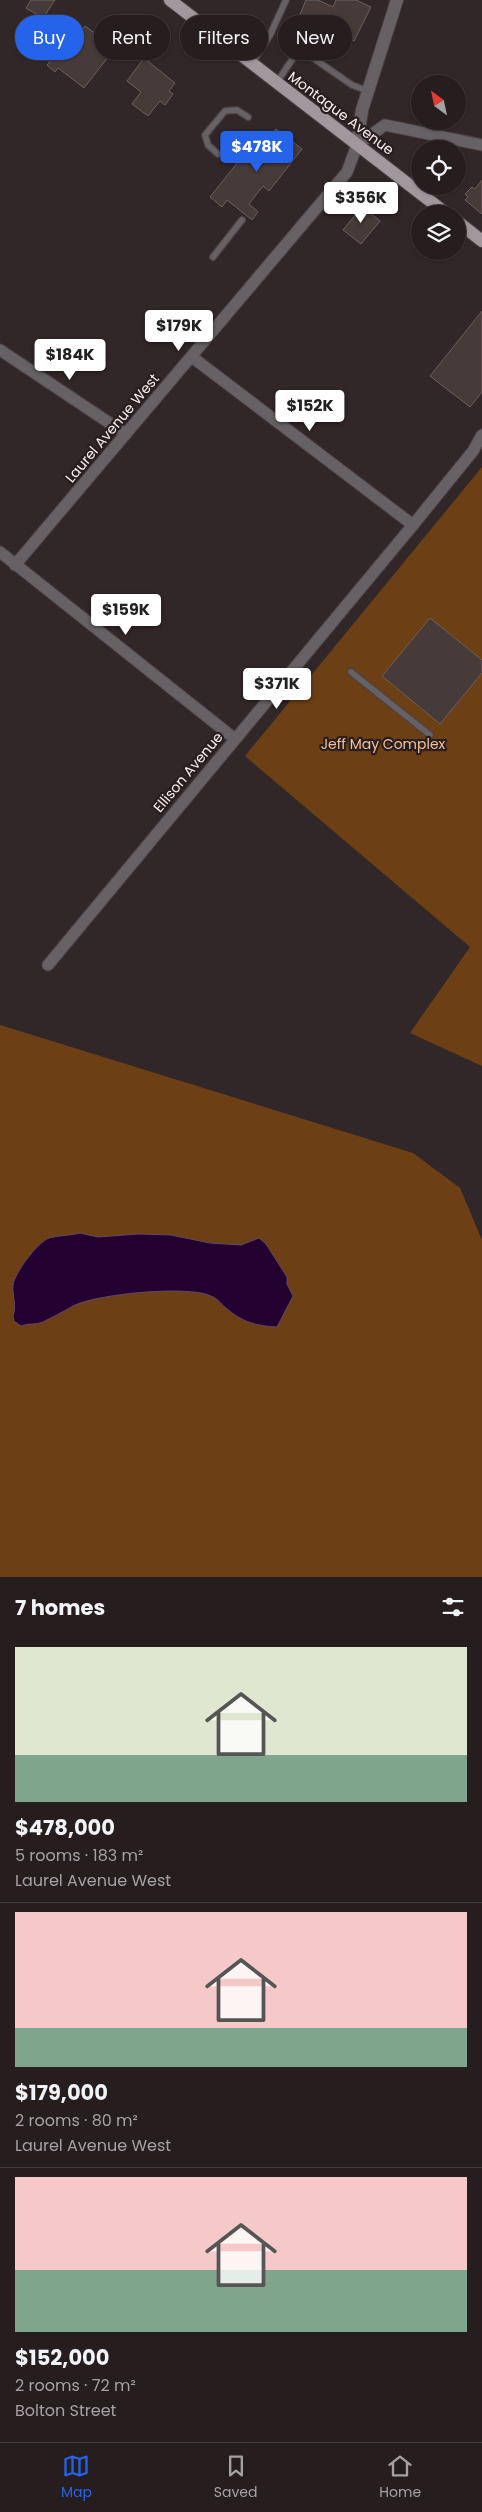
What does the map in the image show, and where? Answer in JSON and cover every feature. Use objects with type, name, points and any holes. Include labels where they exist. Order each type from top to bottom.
[{"type":"main road","name":"Montague Avenue","points":[[170,0],[435,205]]},
{"type":"main road","points":[[466,228],[482,241]]},
{"type":"street","name":"Laurel Avenue West","points":[[15,564],[347,172],[357,145],[362,110],[396,0]]},
{"type":"street","points":[[357,145],[385,125],[482,145]]},
{"type":"street","points":[[0,350],[126,434]]},
{"type":"street","points":[[192,356],[413,525]]},
{"type":"street","name":"Ellison Avenue","points":[[48,965],[413,525],[473,451],[482,435]]},
{"type":"street","points":[[0,552],[235,739]]},
{"type":"lane","points":[[252,64],[270,35],[286,0]]},
{"type":"lane","points":[[276,83],[292,60]]},
{"type":"lane","points":[[316,60],[352,85],[368,91]]},
{"type":"lane","points":[[218,154],[208,145],[205,135],[225,111],[237,110],[248,118]]},
{"type":"lane","points":[[213,257],[242,220]]},
{"type":"lane","points":[[350,672],[430,735]]},
{"type":"green space","name":"Jeff May Complex","points":[[482,467],[482,1066],[410,1033],[470,947],[245,756]]},
{"type":"green space","points":[[0,1025],[413,1153],[460,1188],[482,1240],[482,1577],[0,1577]]},
{"type":"shaded area","points":[[80,1233],[98,1237],[138,1234],[171,1235],[210,1243],[241,1245],[259,1238],[266,1244],[287,1277],[287,1284],[293,1296],[277,1327],[262,1326],[244,1320],[211,1296],[183,1291],[142,1292],[101,1298],[73,1306],[43,1322],[21,1326],[14,1321],[13,1316],[13,1285],[22,1265],[39,1245],[49,1238]]},
{"type":"building","points":[[31,0],[55,0],[45,15],[38,15],[26,8]]},
{"type":"building","points":[[306,0],[318,0],[333,7],[336,0],[356,0],[371,7],[354,41],[352,40],[352,15],[300,14]]},
{"type":"building","points":[[85,26],[94,32],[94,60],[106,60],[84,88],[58,68],[55,72],[47,65],[50,62],[47,60],[84,60]]},
{"type":"building","points":[[143,60],[146,60],[175,83],[169,91],[173,94],[165,105],[160,101],[148,116],[132,104],[141,92],[127,81]]},
{"type":"building","points":[[276,129],[302,149],[269,191],[263,186],[249,204],[258,212],[252,220],[227,200],[222,207],[210,197],[246,152],[253,157]]},
{"type":"building","points":[[482,180],[482,214],[465,200],[468,197],[466,193],[472,187],[475,189]]},
{"type":"building","points":[[359,204],[380,221],[361,244],[343,230],[356,214],[352,211]]},
{"type":"building","points":[[482,311],[482,392],[470,407],[430,376]]},
{"type":"building","points":[[430,618],[482,660],[482,673],[440,724],[382,676]]}]
